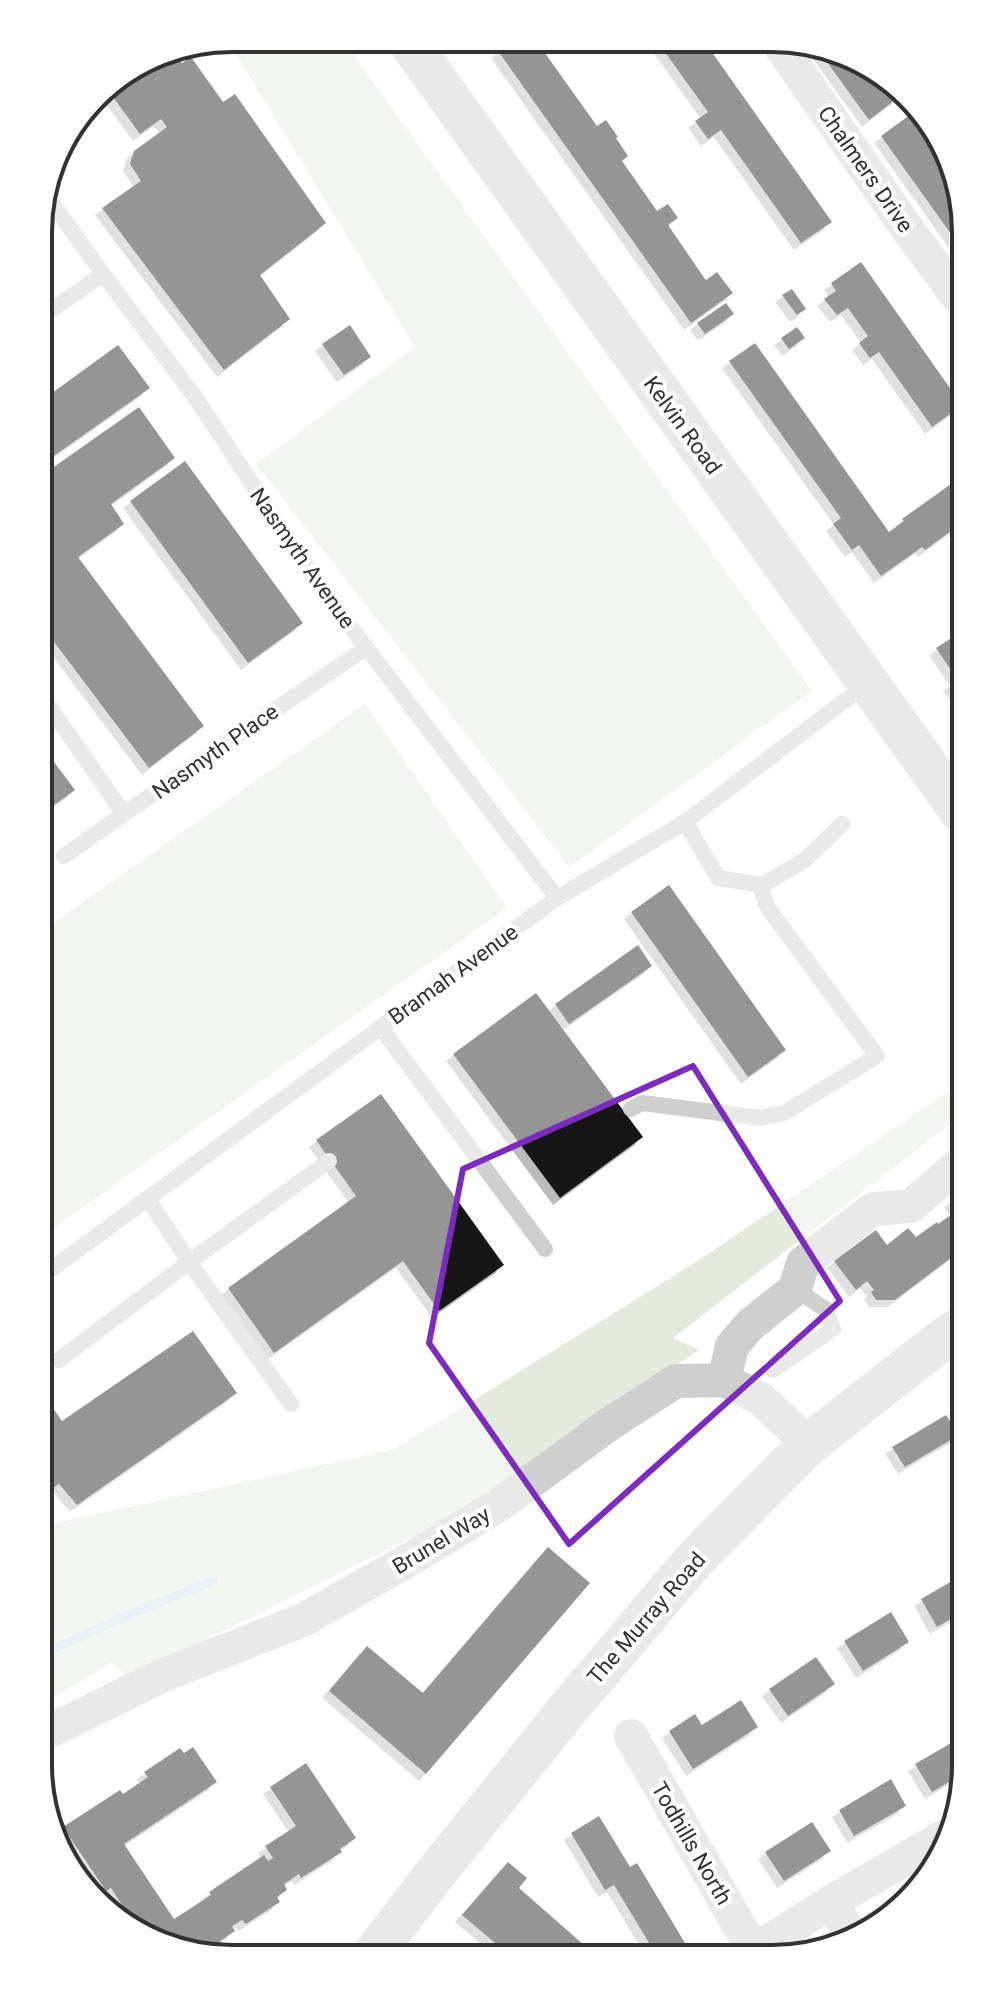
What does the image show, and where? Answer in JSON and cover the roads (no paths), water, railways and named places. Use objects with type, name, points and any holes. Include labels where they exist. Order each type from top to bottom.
[{"type":"street","name":"Kelvin Road","points":[[416,52],[952,800]]},
{"type":"street","name":"Chalmers Drive","points":[[785,53],[952,289]]},
{"type":"street","points":[[724,1380],[732,1346],[750,1325],[795,1289],[803,1263],[873,1209],[911,1206],[952,1171]]},
{"type":"street","name":"The Murray Road","points":[[387,1945],[434,1875],[695,1559],[809,1444],[952,1334]]},
{"type":"street","name":"Brunel Way","points":[[52,1730],[161,1676],[303,1620],[499,1505],[608,1425],[676,1381],[724,1380],[761,1399],[809,1444]]},
{"type":"street","name":"Todhills North","points":[[631,1736],[751,1945]]},
{"type":"street","points":[[762,1945],[934,1842]]},
{"type":"street","points":[[831,1902],[847,1928]]},
{"type":"lane","name":"Nasmyth Avenue","points":[[54,206],[195,397],[321,588],[557,898]]},
{"type":"lane","points":[[52,310],[103,274]]},
{"type":"lane","name":"Nasmyth Place","points":[[64,856],[366,648]]},
{"type":"lane","name":"Bramah Avenue","points":[[52,1269],[557,898],[685,822],[868,683]]},
{"type":"lane","points":[[52,710],[124,814]]},
{"type":"lane","points":[[685,822],[718,878],[762,885],[805,860],[842,824]]},
{"type":"lane","points":[[631,1109],[642,1103],[760,1118],[784,1113],[877,1056],[768,908],[759,884]]},
{"type":"lane","points":[[381,1028],[545,1249]]},
{"type":"lane","points":[[59,1360],[329,1161]]},
{"type":"lane","points":[[148,1199],[189,1262],[291,1404]]},
{"type":"lane","points":[[773,1370],[833,1329],[825,1309],[795,1289]]},
{"type":"waterway","points":[[52,1650],[213,1581]]}]
